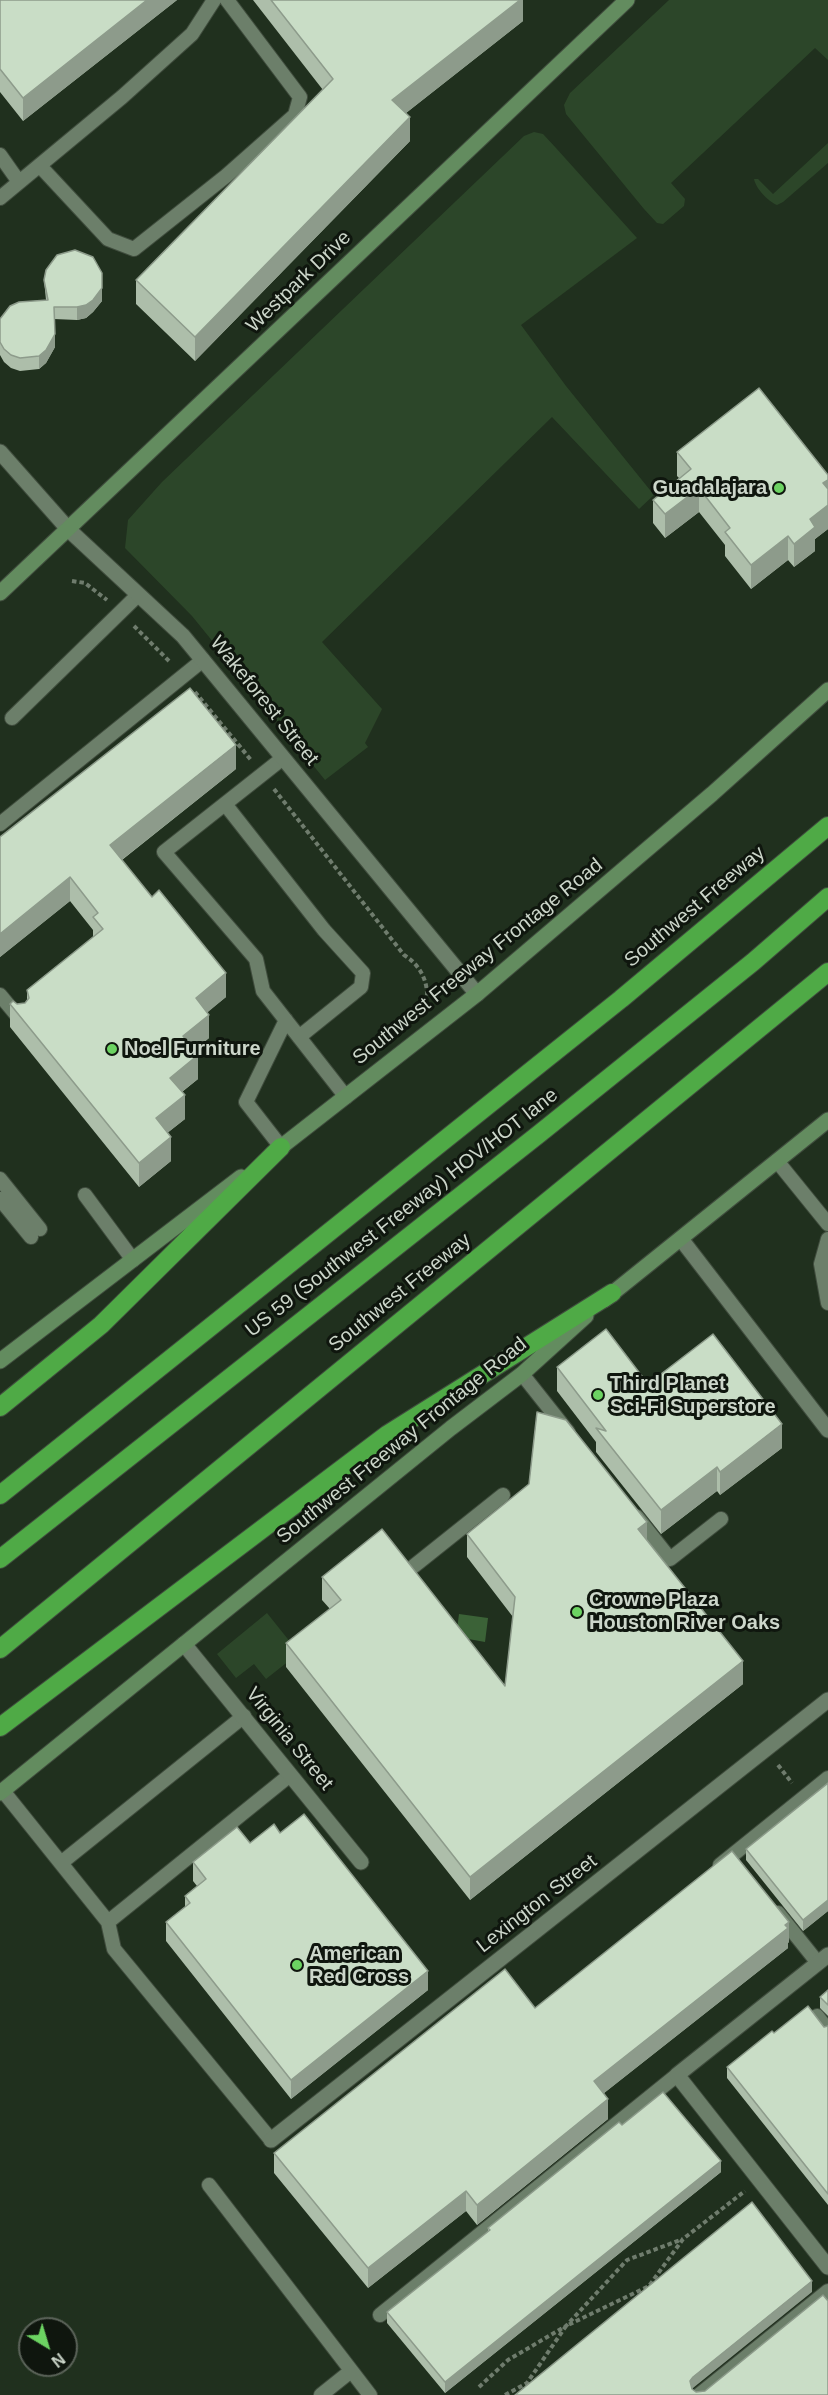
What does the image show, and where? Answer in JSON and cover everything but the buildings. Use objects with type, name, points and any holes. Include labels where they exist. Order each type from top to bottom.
[{"type":"highway","name":"Southwest Freeway","points":[[0,1495],[612,1006],[828,826]]},
{"type":"highway","name":"US 59 (Southwest Freeway) HOV/HOT lane","points":[[0,1559],[548,1126],[753,962],[828,897]]},
{"type":"highway","name":"Southwest Freeway","points":[[0,1649],[828,972]]},
{"type":"highway","points":[[0,1407],[100,1325],[281,1147]]},
{"type":"highway","points":[[0,1727],[388,1434],[612,1293]]},
{"type":"main road","name":"Westpark Drive","points":[[0,593],[69,530],[618,3]]},
{"type":"main road","name":"Southwest Freeway Frontage Road","points":[[0,1361],[477,994],[703,802],[828,690]]},
{"type":"main road","name":"Southwest Freeway Frontage Road","points":[[1,1792],[451,1428],[522,1374],[612,1293],[828,1120]]},
{"type":"street","name":"Wakeforest Street","points":[[0,452],[69,530],[183,636],[477,994]]},
{"type":"street","points":[[681,1239],[828,1430]]},
{"type":"street","name":"Virginia Street","points":[[184,1644],[361,1862]]},
{"type":"street","name":"Lexington Street","points":[[271,2140],[828,1700]]},
{"type":"street","points":[[823,1959],[677,2075],[828,2267]]},
{"type":"lane","points":[[0,198],[192,34],[214,0]]},
{"type":"lane","points":[[40,166],[108,239],[134,249],[226,176],[295,115],[300,97],[227,0]]},
{"type":"lane","points":[[0,155],[20,182]]},
{"type":"lane","points":[[12,718],[138,595]]},
{"type":"lane","points":[[0,824],[203,660]]},
{"type":"lane","points":[[283,758],[164,852],[256,959],[263,991],[346,1096]]},
{"type":"lane","points":[[225,804],[324,930],[363,973],[361,987],[299,1037]]},
{"type":"lane","points":[[0,995],[20,1019]]},
{"type":"lane","points":[[281,1147],[246,1102],[286,1020]]},
{"type":"lane","points":[[777,1161],[828,1224]]},
{"type":"lane","points":[[0,1179],[35,1233],[0,1199]]},
{"type":"lane","points":[[85,1195],[133,1260]]},
{"type":"lane","points":[[828,1239],[822,1264],[828,1303]]},
{"type":"lane","points":[[522,1374],[581,1447]]},
{"type":"lane","points":[[414,1566],[503,1494]]},
{"type":"lane","points":[[626,1503],[670,1558],[721,1519]]},
{"type":"lane","points":[[61,1863],[244,1716]]},
{"type":"lane","points":[[108,1922],[290,1775]]},
{"type":"lane","points":[[713,1870],[735,1860],[828,1778]]},
{"type":"lane","points":[[1,1792],[108,1922],[114,1949],[271,2140]]},
{"type":"lane","points":[[767,1900],[823,1959]]},
{"type":"lane","points":[[817,2016],[828,2030]]},
{"type":"lane","points":[[380,2314],[677,2075]]},
{"type":"lane","points":[[209,2185],[370,2395]]},
{"type":"lane","points":[[699,2395],[828,2291]]},
{"type":"lane","points":[[321,2395],[351,2371]]},
{"type":"path","points":[[766,1749],[804,1797]]},
{"type":"path","points":[[480,2387],[508,2360],[566,2326],[649,2286],[683,2239],[759,2180]]},
{"type":"path","points":[[505,2395],[527,2383],[566,2326],[627,2260],[683,2239]]},
{"type":"shaded area","points":[[669,0],[828,0],[828,60],[815,48],[671,183],[685,199],[684,206],[663,224],[657,223],[644,209],[566,114],[564,105],[570,93]]},
{"type":"shaded area","points":[[534,132],[543,134],[637,238],[521,325],[566,386],[654,495],[639,509],[552,417],[322,642],[382,709],[365,743],[368,747],[325,780],[192,616],[125,548],[128,520],[162,482],[524,136]]},
{"type":"shaded area","points":[[828,143],[828,163],[783,202],[777,205],[757,187],[754,179],[758,179],[773,194]]},
{"type":"shaded area","points":[[267,1613],[299,1653],[266,1679],[254,1664],[236,1678],[217,1654]]},
{"type":"shaded area","points":[[459,1614],[488,1618],[485,1642],[463,1638],[457,1630]]},
{"type":"place","name":"Guadalajara","points":[[779,488]]},
{"type":"place","name":"Noel Furniture","points":[[112,1049]]},
{"type":"place","name":"Third Planet Sci-Fi Superstore","points":[[598,1395]]},
{"type":"place","name":"Crowne Plaza Houston River Oaks","points":[[577,1612]]},
{"type":"place","name":"American Red Cross","points":[[297,1965]]}]
